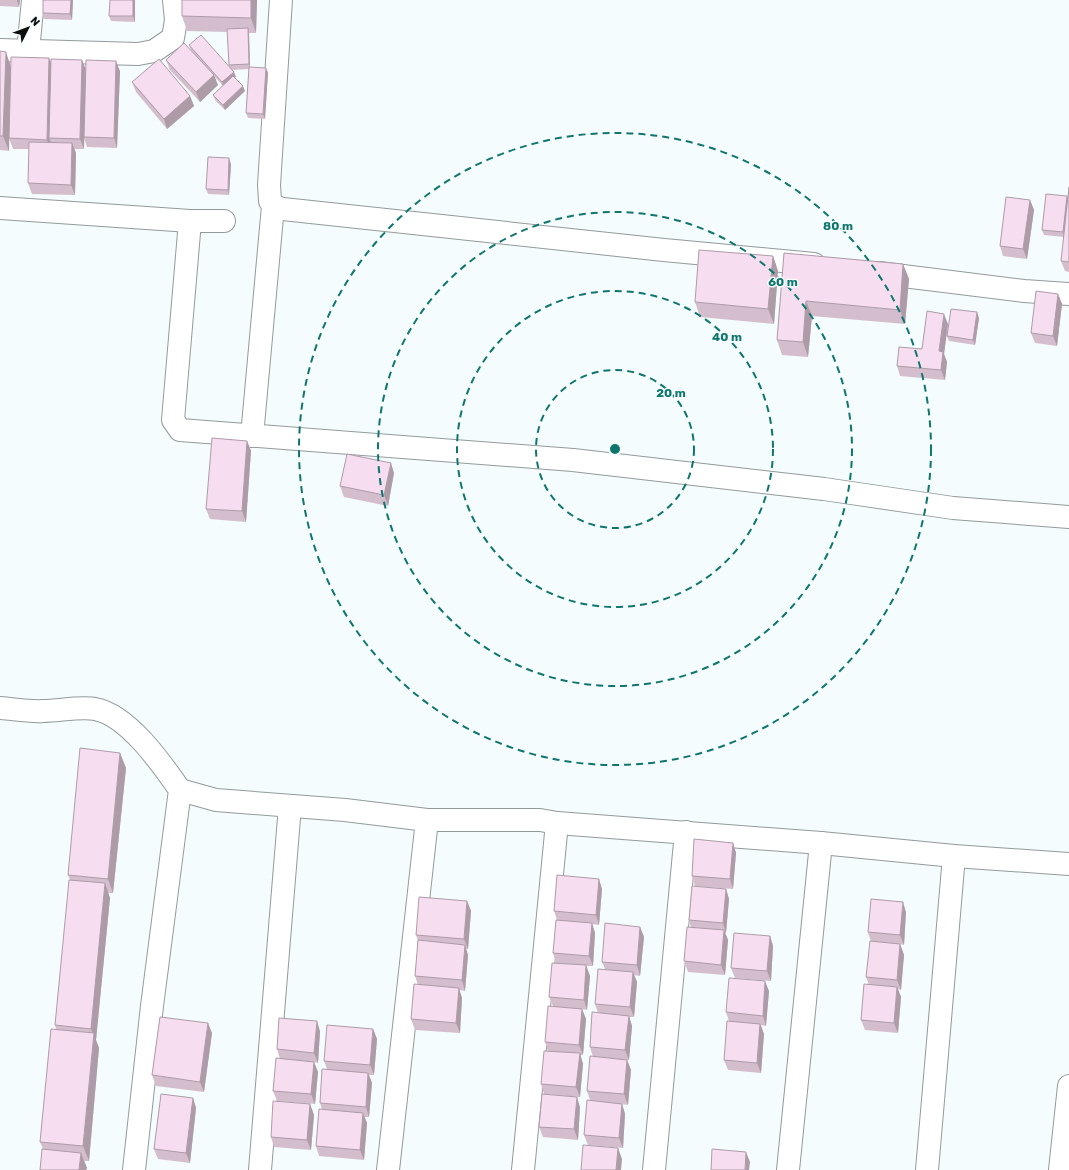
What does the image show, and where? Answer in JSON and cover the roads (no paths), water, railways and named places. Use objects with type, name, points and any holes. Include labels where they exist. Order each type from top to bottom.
[{"type":"street","points":[[28,51],[33,0]]},
{"type":"street","points":[[0,50],[138,54],[154,51],[173,38],[176,20],[174,0]]},
{"type":"street","points":[[252,436],[273,206],[270,201],[269,185],[281,0]]},
{"type":"street","points":[[273,206],[299,211],[656,250],[836,267]]},
{"type":"street","points":[[0,208],[190,221],[224,221]]},
{"type":"street","points":[[190,221],[173,420],[180,430],[573,460],[824,489],[954,508],[1069,517]]},
{"type":"street","points":[[858,270],[1024,292],[1069,294]]},
{"type":"street","points":[[0,708],[40,712],[94,708],[108,712],[125,725],[148,747],[180,790],[216,800],[345,810],[427,820],[540,820],[821,843],[954,856],[1069,864]]},
{"type":"street","points":[[134,1170],[153,998],[180,790]]},
{"type":"street","points":[[260,1170],[290,806]]},
{"type":"street","points":[[388,1170],[427,820]]},
{"type":"street","points":[[523,1170],[557,822]]},
{"type":"street","points":[[654,1170],[686,832]]},
{"type":"street","points":[[788,1170],[821,843]]},
{"type":"street","points":[[927,1170],[954,856]]},
{"type":"street","points":[[1060,1170],[1069,1086]]}]
